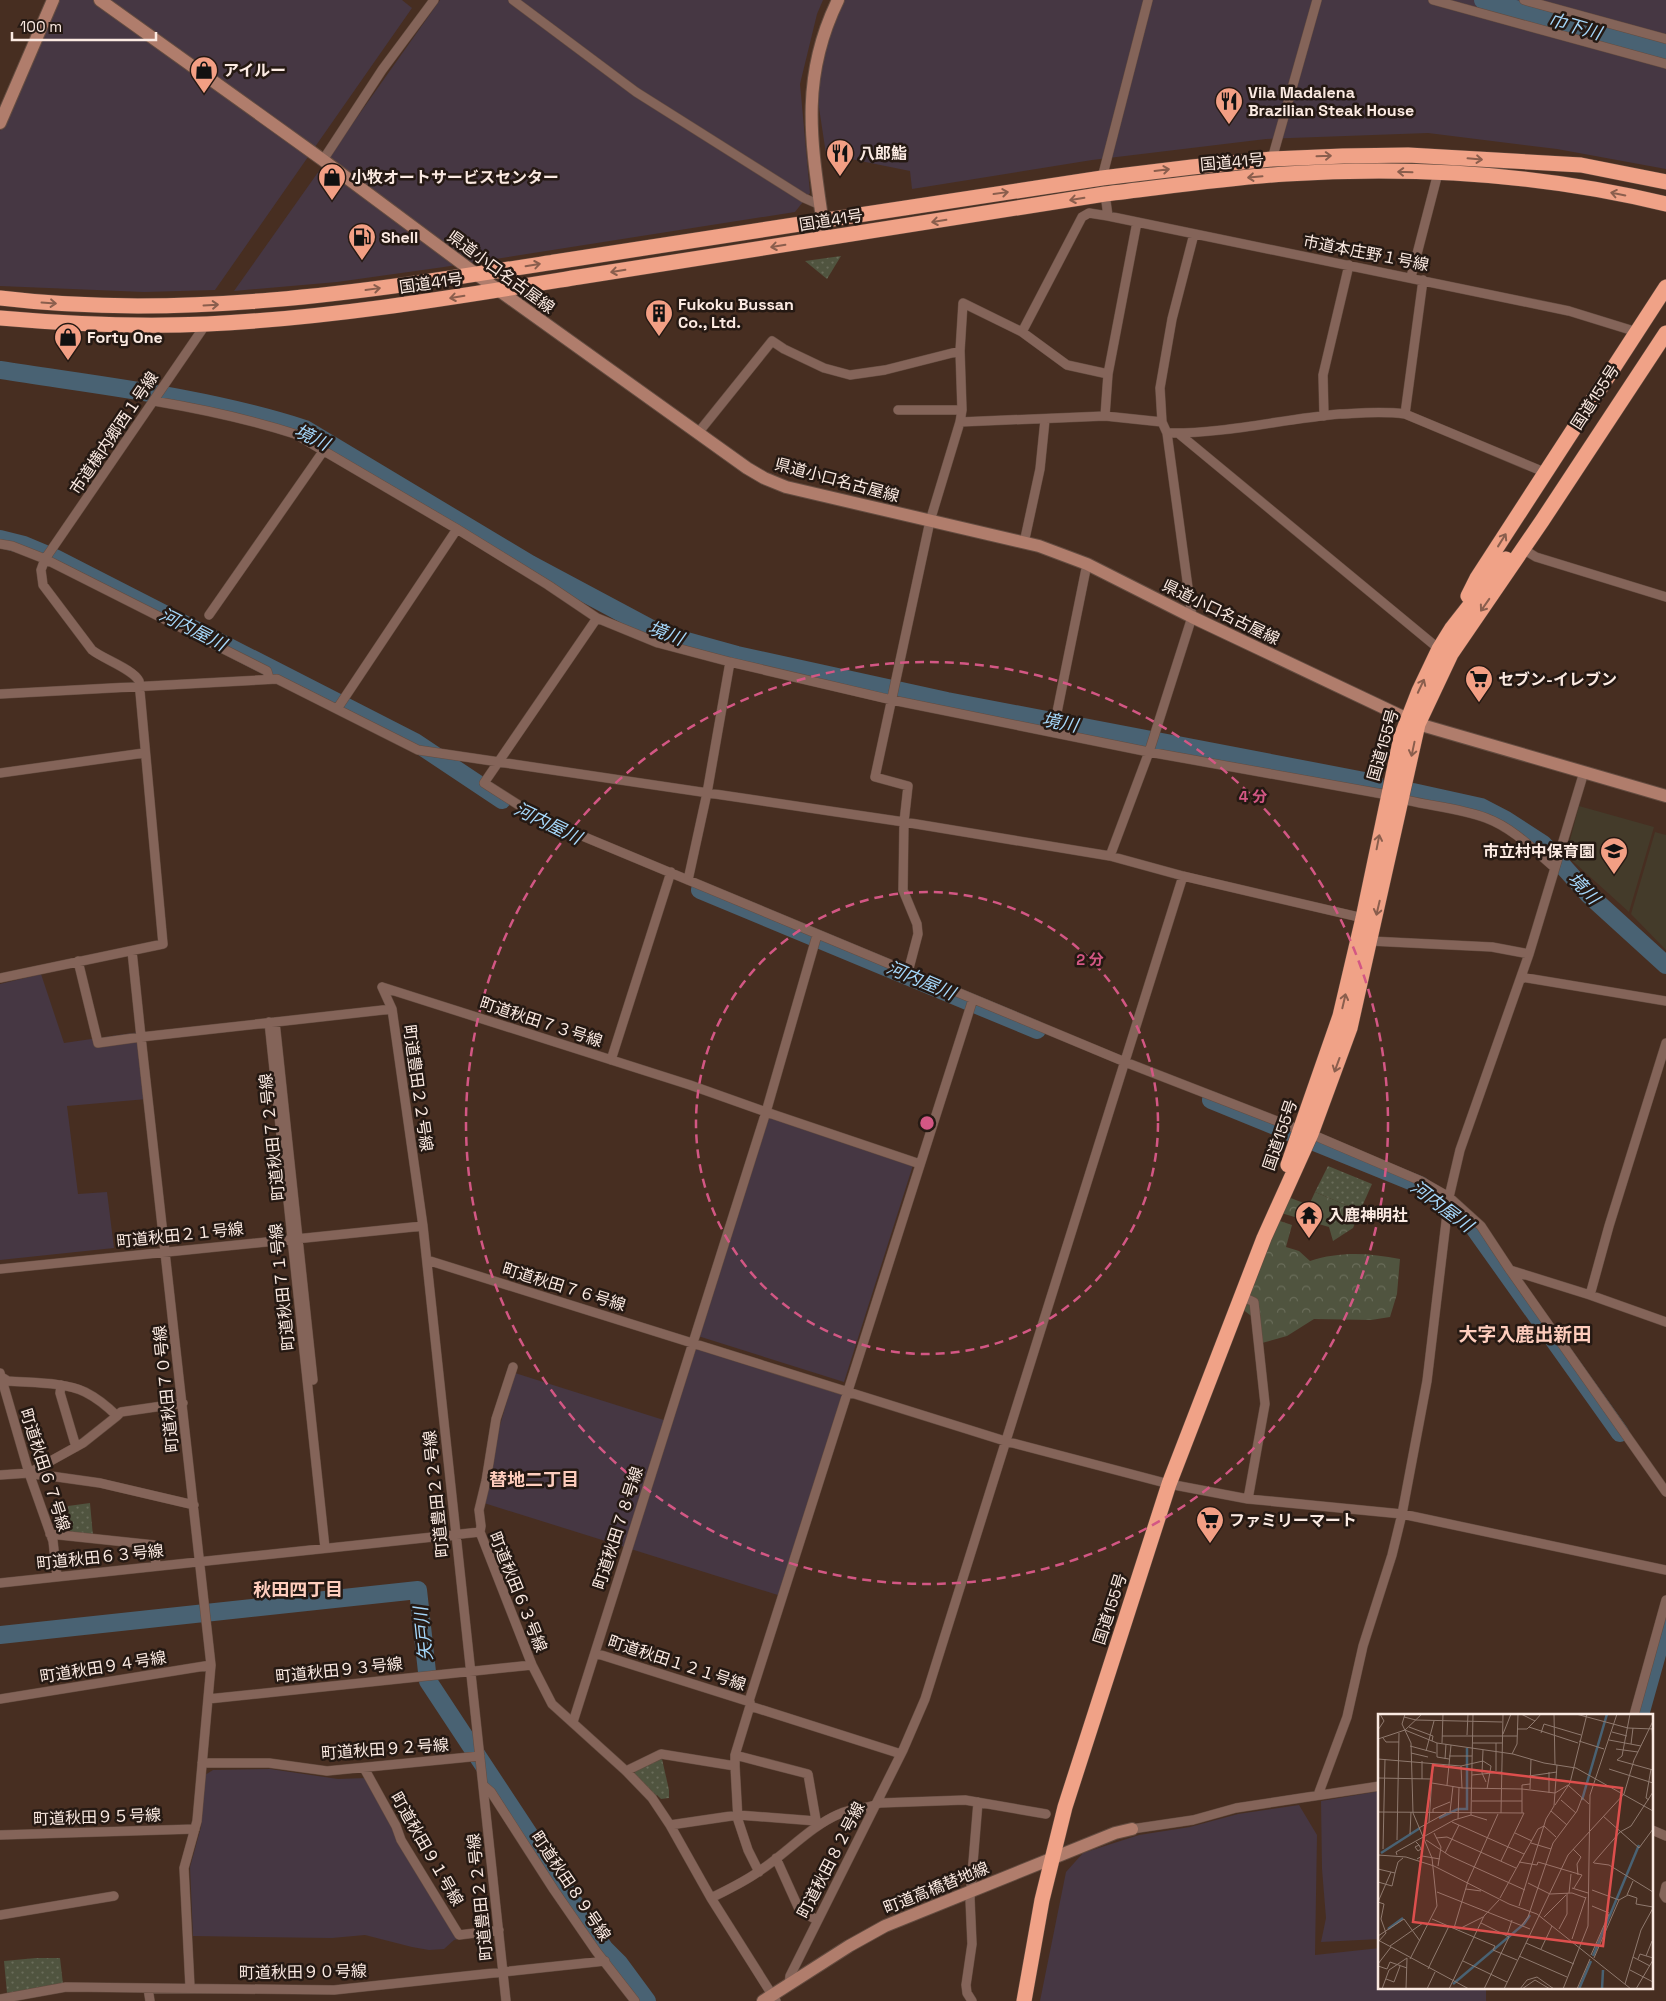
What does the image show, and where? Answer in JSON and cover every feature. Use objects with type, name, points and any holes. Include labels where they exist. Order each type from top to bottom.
[{"type":"highway","name":"国道41号","points":[[0,298],[112,306],[209,305],[306,298],[476,274],[822,213],[1192,167],[1272,159],[1343,156],[1452,157],[1581,165],[1666,182]]},
{"type":"highway","name":"国道41号","points":[[0,318],[92,324],[206,324],[327,314],[498,290],[1105,194],[1200,182],[1287,174],[1438,173],[1524,179],[1610,192],[1666,204]]},
{"type":"highway","points":[[1452,628],[1477,578],[1666,286]]},
{"type":"highway","name":"国道155号","points":[[1306,1132],[1340,1016],[1363,918],[1400,736],[1413,721],[1451,654],[1542,522],[1570,472],[1666,322]]},
{"type":"highway","name":"国道155号","points":[[1024,2001],[1042,1900],[1065,1807],[1169,1484],[1290,1172],[1350,1028],[1402,800],[1413,721],[1439,649],[1452,628],[1570,472],[1666,332]]},
{"type":"highway","points":[[1542,522],[1579,476],[1666,347]]},
{"type":"main road","points":[[0,123],[52,0]]},
{"type":"main road","name":"県道小口名古屋線","points":[[100,0],[323,160],[498,290],[747,468],[764,478],[786,487],[1039,546],[1087,564],[1192,617],[1413,721],[1666,796]]},
{"type":"main road","points":[[825,239],[812,140],[810,100],[820,47],[830,15],[838,0]]},
{"type":"main road","name":"町道高橋替地線","points":[[770,1999],[849,1946],[885,1926],[1115,1833],[1132,1829]]},
{"type":"street","points":[[323,160],[382,70],[434,0]]},
{"type":"street","points":[[513,0],[636,92],[804,198],[822,213]]},
{"type":"street","points":[[1102,178],[1148,0]]},
{"type":"street","points":[[1272,159],[1316,0]]},
{"type":"street","points":[[1433,0],[1666,64]]},
{"type":"street","points":[[1524,0],[1666,39]]},
{"type":"street","points":[[1410,277],[1438,173]]},
{"type":"street","points":[[1105,194],[1108,216]]},
{"type":"street","name":"市道本庄野１号線","points":[[1022,332],[1082,217],[1089,213],[1410,277],[1569,311],[1637,332]]},
{"type":"street","points":[[1104,416],[1108,374],[1137,222]]},
{"type":"street","points":[[1110,856],[1149,752],[1192,617],[1167,433],[1162,422],[1160,388],[1172,319],[1194,234]]},
{"type":"street","points":[[1324,416],[1323,375],[1349,265]]},
{"type":"street","points":[[1405,414],[1423,280]]},
{"type":"street","points":[[908,972],[918,934],[917,924],[902,890],[904,822],[908,786],[875,777],[930,521],[960,422],[962,410],[960,351],[963,303],[1022,332],[1067,365],[1108,374]]},
{"type":"street","name":"市道横内郷西１号線","points":[[45,559],[206,324]]},
{"type":"street","points":[[698,433],[772,341],[784,349],[824,368],[850,375],[885,370],[960,351]]},
{"type":"street","points":[[154,402],[180,405],[272,426],[295,434],[548,585],[597,618],[658,643],[730,662],[892,698],[1149,752],[1388,795],[1402,800],[1468,812],[1488,819],[1515,834],[1555,868]]},
{"type":"street","points":[[898,410],[962,410]]},
{"type":"street","points":[[1167,433],[1384,411],[1405,414],[1544,472]]},
{"type":"street","points":[[960,422],[1045,420],[1104,416],[1162,422]]},
{"type":"street","points":[[1024,543],[1040,469],[1045,420]]},
{"type":"street","points":[[1178,433],[1439,649]]},
{"type":"street","points":[[209,615],[324,450]]},
{"type":"street","points":[[337,709],[456,529]]},
{"type":"street","points":[[0,544],[12,546],[45,559],[267,671],[269,678]]},
{"type":"street","points":[[1523,549],[1536,557],[1666,597]]},
{"type":"street","points":[[0,978],[163,944],[144,753],[139,681],[135,675],[101,658],[84,642],[43,585],[41,570],[45,559]]},
{"type":"street","points":[[1054,732],[1087,564]]},
{"type":"street","points":[[597,618],[484,783],[533,815],[1125,1062],[1306,1132],[1421,1181],[1449,1197],[1481,1226],[1666,1492]]},
{"type":"street","points":[[688,880],[707,793],[730,662]]},
{"type":"street","points":[[0,694],[269,678],[282,680],[418,750],[904,822],[1110,856],[1183,876],[1363,918]]},
{"type":"street","points":[[0,773],[144,753]]},
{"type":"street","points":[[1318,1795],[1347,1717],[1363,1646],[1392,1554],[1402,1514],[1427,1381],[1449,1197],[1460,1150],[1529,954],[1584,772]]},
{"type":"street","points":[[611,1060],[671,872]]},
{"type":"street","name":"町道秋田８２号線","points":[[789,1985],[790,1976],[816,1920],[902,1752],[925,1699],[1183,876]]},
{"type":"street","name":"町道秋田７８号線","points":[[572,1722],[766,1112],[817,934]]},
{"type":"street","points":[[1370,941],[1492,947],[1529,954]]},
{"type":"street","name":"町道秋田７０号線","points":[[132,951],[211,1665],[195,1829],[184,1868],[190,1987]]},
{"type":"street","points":[[78,961],[98,1043],[392,1008]]},
{"type":"street","points":[[1521,977],[1666,1001]]},
{"type":"street","name":"町道秋田７３号線","points":[[382,987],[690,1085],[920,1164]]},
{"type":"street","name":"町道豊田２２号線","points":[[382,987],[392,1008],[423,1226],[506,2001]]},
{"type":"street","points":[[759,1872],[748,1850],[738,1815],[735,1755],[847,1392],[973,999]]},
{"type":"street","name":"町道秋田７１号線","points":[[272,1022],[328,1548]]},
{"type":"street","points":[[1590,1295],[1609,1226],[1666,1043]]},
{"type":"street","name":"町道秋田２１号線","points":[[0,1269],[423,1226]]},
{"type":"street","name":"町道秋田７６号線","points":[[426,1260],[1005,1440],[1169,1484],[1248,1499],[1402,1514],[1666,1570]]},
{"type":"street","points":[[1510,1270],[1590,1295],[1666,1322]]},
{"type":"street","points":[[1241,1296],[1254,1302],[1266,1404],[1248,1499]]},
{"type":"street","points":[[480,1532],[479,1510],[486,1481],[496,1419],[513,1367]]},
{"type":"street","points":[[0,1375],[8,1381],[61,1385],[85,1392],[108,1407],[117,1416]]},
{"type":"street","name":"町道秋田６７号線","points":[[0,1375],[29,1473],[50,1534],[57,1577]]},
{"type":"street","points":[[61,1385],[60,1393],[76,1447]]},
{"type":"street","points":[[29,1473],[76,1447],[120,1412],[183,1403]]},
{"type":"street","points":[[0,1475],[29,1473],[100,1483],[194,1505]]},
{"type":"street","name":"町道秋田６３号線","points":[[0,1583],[480,1532],[532,1665],[552,1704],[626,1771],[652,1798],[670,1825],[770,1999]]},
{"type":"street","points":[[50,1534],[154,1545],[156,1566]]},
{"type":"street","points":[[1634,1714],[1663,1627],[1666,1600]]},
{"type":"street","name":"町道秋田１２１号線","points":[[594,1653],[902,1752]]},
{"type":"street","name":"町道秋田９４号線","points":[[0,1699],[211,1665]]},
{"type":"street","name":"町道秋田９３号線","points":[[208,1699],[532,1665]]},
{"type":"street","points":[[626,1771],[660,1754],[735,1766]]},
{"type":"street","points":[[735,1755],[808,1774],[816,1824]]},
{"type":"street","name":"町道秋田９２号線","points":[[202,1763],[269,1763],[327,1771],[480,1756]]},
{"type":"street","name":"町道秋田９１号線","points":[[364,1768],[396,1826],[401,1840],[459,1935],[499,1930]]},
{"type":"street","name":"町道秋田８９号線","points":[[484,1786],[491,1792],[596,1951],[635,2001]]},
{"type":"street","points":[[1132,1829],[1193,1820],[1236,1808],[1378,1786]]},
{"type":"street","points":[[712,1898],[759,1872],[816,1824],[840,1814],[875,1806],[880,1803],[965,1800],[1046,1814]]},
{"type":"street","points":[[972,2001],[966,1989],[972,1944],[970,1891],[978,1802]]},
{"type":"street","points":[[670,1825],[738,1815],[816,1824]]},
{"type":"street","name":"町道秋田９５号線","points":[[0,1835],[195,1829]]},
{"type":"street","points":[[1654,1831],[1666,1836]]},
{"type":"street","points":[[776,1858],[799,1909],[816,1920]]},
{"type":"street","points":[[1666,1886],[1664,1895],[1666,1898]]},
{"type":"street","points":[[0,1915],[114,1896]]},
{"type":"street","name":"町道秋田９０号線","points":[[0,1999],[66,1987],[334,1990],[605,1961]]},
{"type":"street","points":[[148,1988],[150,2001]]},
{"type":"shaded area","points":[[55,0],[402,0],[412,8],[215,290],[144,292],[0,286],[0,131]]},
{"type":"shaded area","points":[[440,0],[823,0],[817,14],[800,84],[810,193],[795,212],[444,267],[337,282],[234,291]]},
{"type":"shaded area","points":[[842,0],[1666,0],[1666,169],[1557,149],[1428,133],[1266,139],[1092,160],[912,189],[910,171],[826,154],[818,101],[820,60]]},
{"type":"shaded area","name":"市立村中保育園","points":[[1579,806],[1654,827],[1629,912],[1566,855]]},
{"type":"shaded area","points":[[1655,832],[1666,835],[1666,950],[1631,914]]},
{"type":"shaded area","points":[[41,974],[64,1043],[139,1032],[147,1099],[67,1106],[78,1194],[107,1192],[114,1248],[0,1260],[0,984]]},
{"type":"shaded area","points":[[768,1115],[914,1162],[844,1382],[698,1336]]},
{"type":"shaded area","points":[[694,1348],[844,1395],[781,1596],[484,1503],[498,1432],[515,1373],[670,1422]]},
{"type":"shaded area","points":[[270,1769],[338,1779],[366,1778],[429,1894],[444,1913],[458,1939],[454,1940],[444,1949],[429,1950],[365,1935],[332,1938],[193,1936],[190,1867],[201,1827],[205,1775],[213,1770]]},
{"type":"shaded area","points":[[1378,1791],[1378,1939],[1321,1942],[1326,1918],[1322,1869],[1321,1801]]},
{"type":"shaded area","points":[[1299,1805],[1317,1835],[1315,1955],[1378,1948],[1378,1988],[1486,1988],[1486,2001],[1040,2001],[1066,1872],[1083,1853],[1139,1835],[1190,1827],[1238,1814]]},
{"type":"green space","points":[[841,256],[827,279],[805,261]]},
{"type":"green space","points":[[1328,1166],[1372,1184],[1360,1211],[1315,1192]]},
{"type":"green space","points":[[1315,1192],[1360,1211],[1353,1228],[1333,1241],[1329,1227],[1281,1213],[1288,1197],[1309,1205]]},
{"type":"green space","points":[[1277,1220],[1292,1225],[1286,1247],[1299,1251],[1310,1261],[1343,1254],[1377,1255],[1400,1259],[1397,1294],[1390,1317],[1371,1320],[1314,1319],[1287,1336],[1262,1343],[1258,1321],[1242,1309]]},
{"type":"green space","points":[[90,1503],[93,1536],[70,1533],[68,1506]]},
{"type":"green space","points":[[662,1759],[669,1798],[661,1799],[657,1795],[655,1797],[634,1776],[635,1770]]},
{"type":"green space","points":[[60,1958],[63,1984],[7,1993],[4,1961]]},
{"type":"waterway","name":"巾下川","points":[[1483,0],[1666,51]]},
{"type":"waterway","name":"境川","points":[[0,370],[192,400],[305,429],[530,564],[661,634],[737,655],[947,701],[1375,783]]},
{"type":"waterway","name":"河内屋川","points":[[0,539],[24,545],[55,558],[415,742],[502,800]]},
{"type":"waterway","name":"境川","points":[[1413,792],[1481,807],[1506,820],[1543,844],[1588,894],[1666,965]]},
{"type":"waterway","name":"河内屋川","points":[[700,890],[1037,1030]]},
{"type":"waterway","name":"河内屋川","points":[[1211,1100],[1420,1185],[1472,1225],[1620,1433]]},
{"type":"waterway","name":"矢戸川","points":[[0,1635],[418,1590],[428,1681],[604,1948],[619,1963],[647,2001]]},
{"type":"waterway","name":"河内屋川","points":[[1640,1714],[1666,1622]]},
{"type":"place","name":"アイルー","points":[[204,94]]},
{"type":"place","name":"Vila Madalena Brazilian Steak House","points":[[1229,125]]},
{"type":"place","name":"八郎鮨","points":[[840,177]]},
{"type":"place","name":"小牧オートサービスセンター","points":[[332,201]]},
{"type":"place","name":"Shell","points":[[362,261]]},
{"type":"place","name":"Fukoku Bussan Co., Ltd.","points":[[659,337]]},
{"type":"place","name":"Forty One","points":[[68,361]]},
{"type":"place","name":"セブン-イレブン","points":[[1479,703]]},
{"type":"place","name":"市立村中保育園","points":[[1614,875]]},
{"type":"place","name":"入鹿神明社","points":[[1309,1239]]},
{"type":"place","name":"ファミリーマート","points":[[1210,1544]]},
{"type":"district","name":"大字入鹿出新田","points":[[1525,1334]]},
{"type":"district","name":"替地二丁目","points":[[534,1479]]},
{"type":"district","name":"秋田四丁目","points":[[298,1589]]}]
